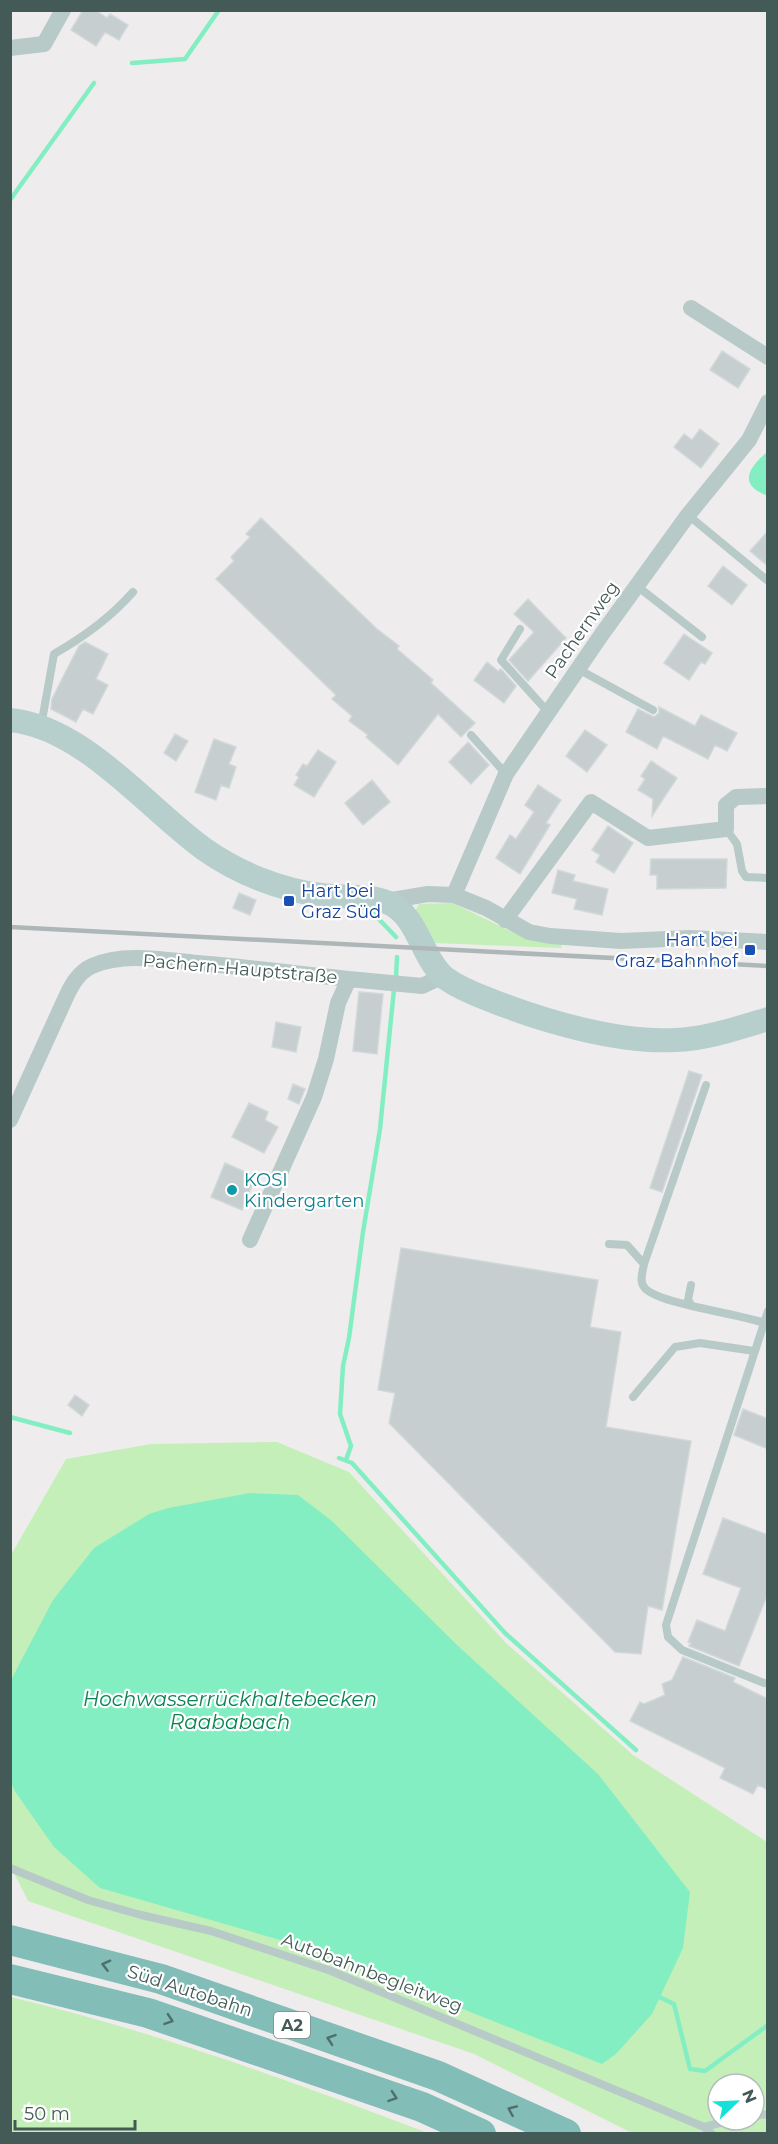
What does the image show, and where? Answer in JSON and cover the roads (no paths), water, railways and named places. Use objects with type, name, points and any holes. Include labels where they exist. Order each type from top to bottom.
[{"type":"highway","name":"Süd Autobahn","points":[[10,1940],[172,1983],[438,2076],[566,2133]]},
{"type":"highway","name":"Süd Autobahn","points":[[10,1979],[148,2013],[422,2107],[481,2133]]},
{"type":"main road","points":[[10,720],[40,726],[80,748],[126,782],[196,843],[216,857],[249,874],[320,895],[369,898],[387,902],[400,911],[412,925],[443,976],[462,989],[522,1013],[586,1030],[645,1040],[704,1037],[768,1019]]},
{"type":"street","points":[[10,48],[44,44],[63,10]]},
{"type":"street","points":[[691,308],[768,357]]},
{"type":"street","name":"Pachernweg","points":[[454,895],[506,774],[688,515],[763,423],[768,402]]},
{"type":"street","points":[[505,920],[591,802],[648,838],[726,829],[726,806],[736,797],[768,796]]},
{"type":"street","points":[[387,902],[428,894],[454,895],[486,908],[529,932],[573,938],[621,940],[690,938],[768,942]]},
{"type":"street","name":"Pachern-Hauptstraße","points":[[10,1120],[66,997],[75,980],[89,967],[108,961],[145,959],[230,965],[349,980],[422,986],[443,976]]},
{"type":"street","name":"Pachern-Hauptstraße","points":[[250,1240],[314,1096],[326,1059],[338,1002],[349,980]]},
{"type":"lane","points":[[688,515],[768,581]]},
{"type":"lane","points":[[637,586],[702,637]]},
{"type":"lane","points":[[40,726],[54,654],[75,642],[134,592]]},
{"type":"lane","points":[[520,629],[501,660],[548,712]]},
{"type":"lane","points":[[578,669],[653,710]]},
{"type":"lane","points":[[471,735],[506,774]]},
{"type":"lane","points":[[726,829],[737,844],[742,871],[746,877],[768,878]]},
{"type":"lane","points":[[706,1085],[644,1264],[642,1280],[644,1287],[652,1293],[693,1306],[766,1323]]},
{"type":"lane","points":[[609,1244],[627,1245],[644,1264]]},
{"type":"lane","points":[[691,1285],[688,1300],[693,1306]]},
{"type":"lane","points":[[764,1683],[682,1650],[668,1637],[666,1625],[754,1351],[766,1323],[768,1311]]},
{"type":"lane","points":[[766,1323],[768,1333]]},
{"type":"lane","points":[[633,1397],[675,1347],[700,1343],[754,1351]]},
{"type":"lane","name":"Autobahnbegleitweg","points":[[10,1868],[88,1900],[211,1931],[331,1971],[704,2127],[712,2133]]},
{"type":"water","points":[[766,453],[768,454],[768,493],[766,495],[752,486],[749,476],[755,464]]},
{"type":"water","name":"Hochwasserrückhaltebecken Raababach","points":[[250,1493],[298,1495],[332,1521],[457,1645],[598,1774],[690,1892],[683,1948],[652,2014],[616,2054],[602,2064],[311,1949],[100,1888],[54,1847],[14,1790],[10,1779],[11,1680],[53,1600],[94,1548],[149,1514],[168,1508]]},
{"type":"waterway","points":[[132,63],[185,59],[219,10]]},
{"type":"waterway","points":[[10,200],[94,83]]},
{"type":"waterway","points":[[374,914],[396,937]]},
{"type":"waterway","points":[[396,977],[397,957]]},
{"type":"waterway","points":[[346,1460],[351,1446],[340,1414],[343,1366],[380,1129],[394,989]]},
{"type":"waterway","points":[[10,1417],[70,1433]]},
{"type":"waterway","points":[[339,1458],[352,1463],[505,1633],[636,1750]]},
{"type":"waterway","points":[[655,1995],[674,2004],[690,2069],[705,2071],[768,2025]]},
{"type":"railway","points":[[10,927],[768,966]]},
{"type":"place","name":"Hart bei Graz Süd","points":[[289,901]]},
{"type":"place","name":"Hart bei Graz Bahnhof","points":[[750,950]]},
{"type":"place","name":"KOSI Kindergarten","points":[[232,1190]]}]
